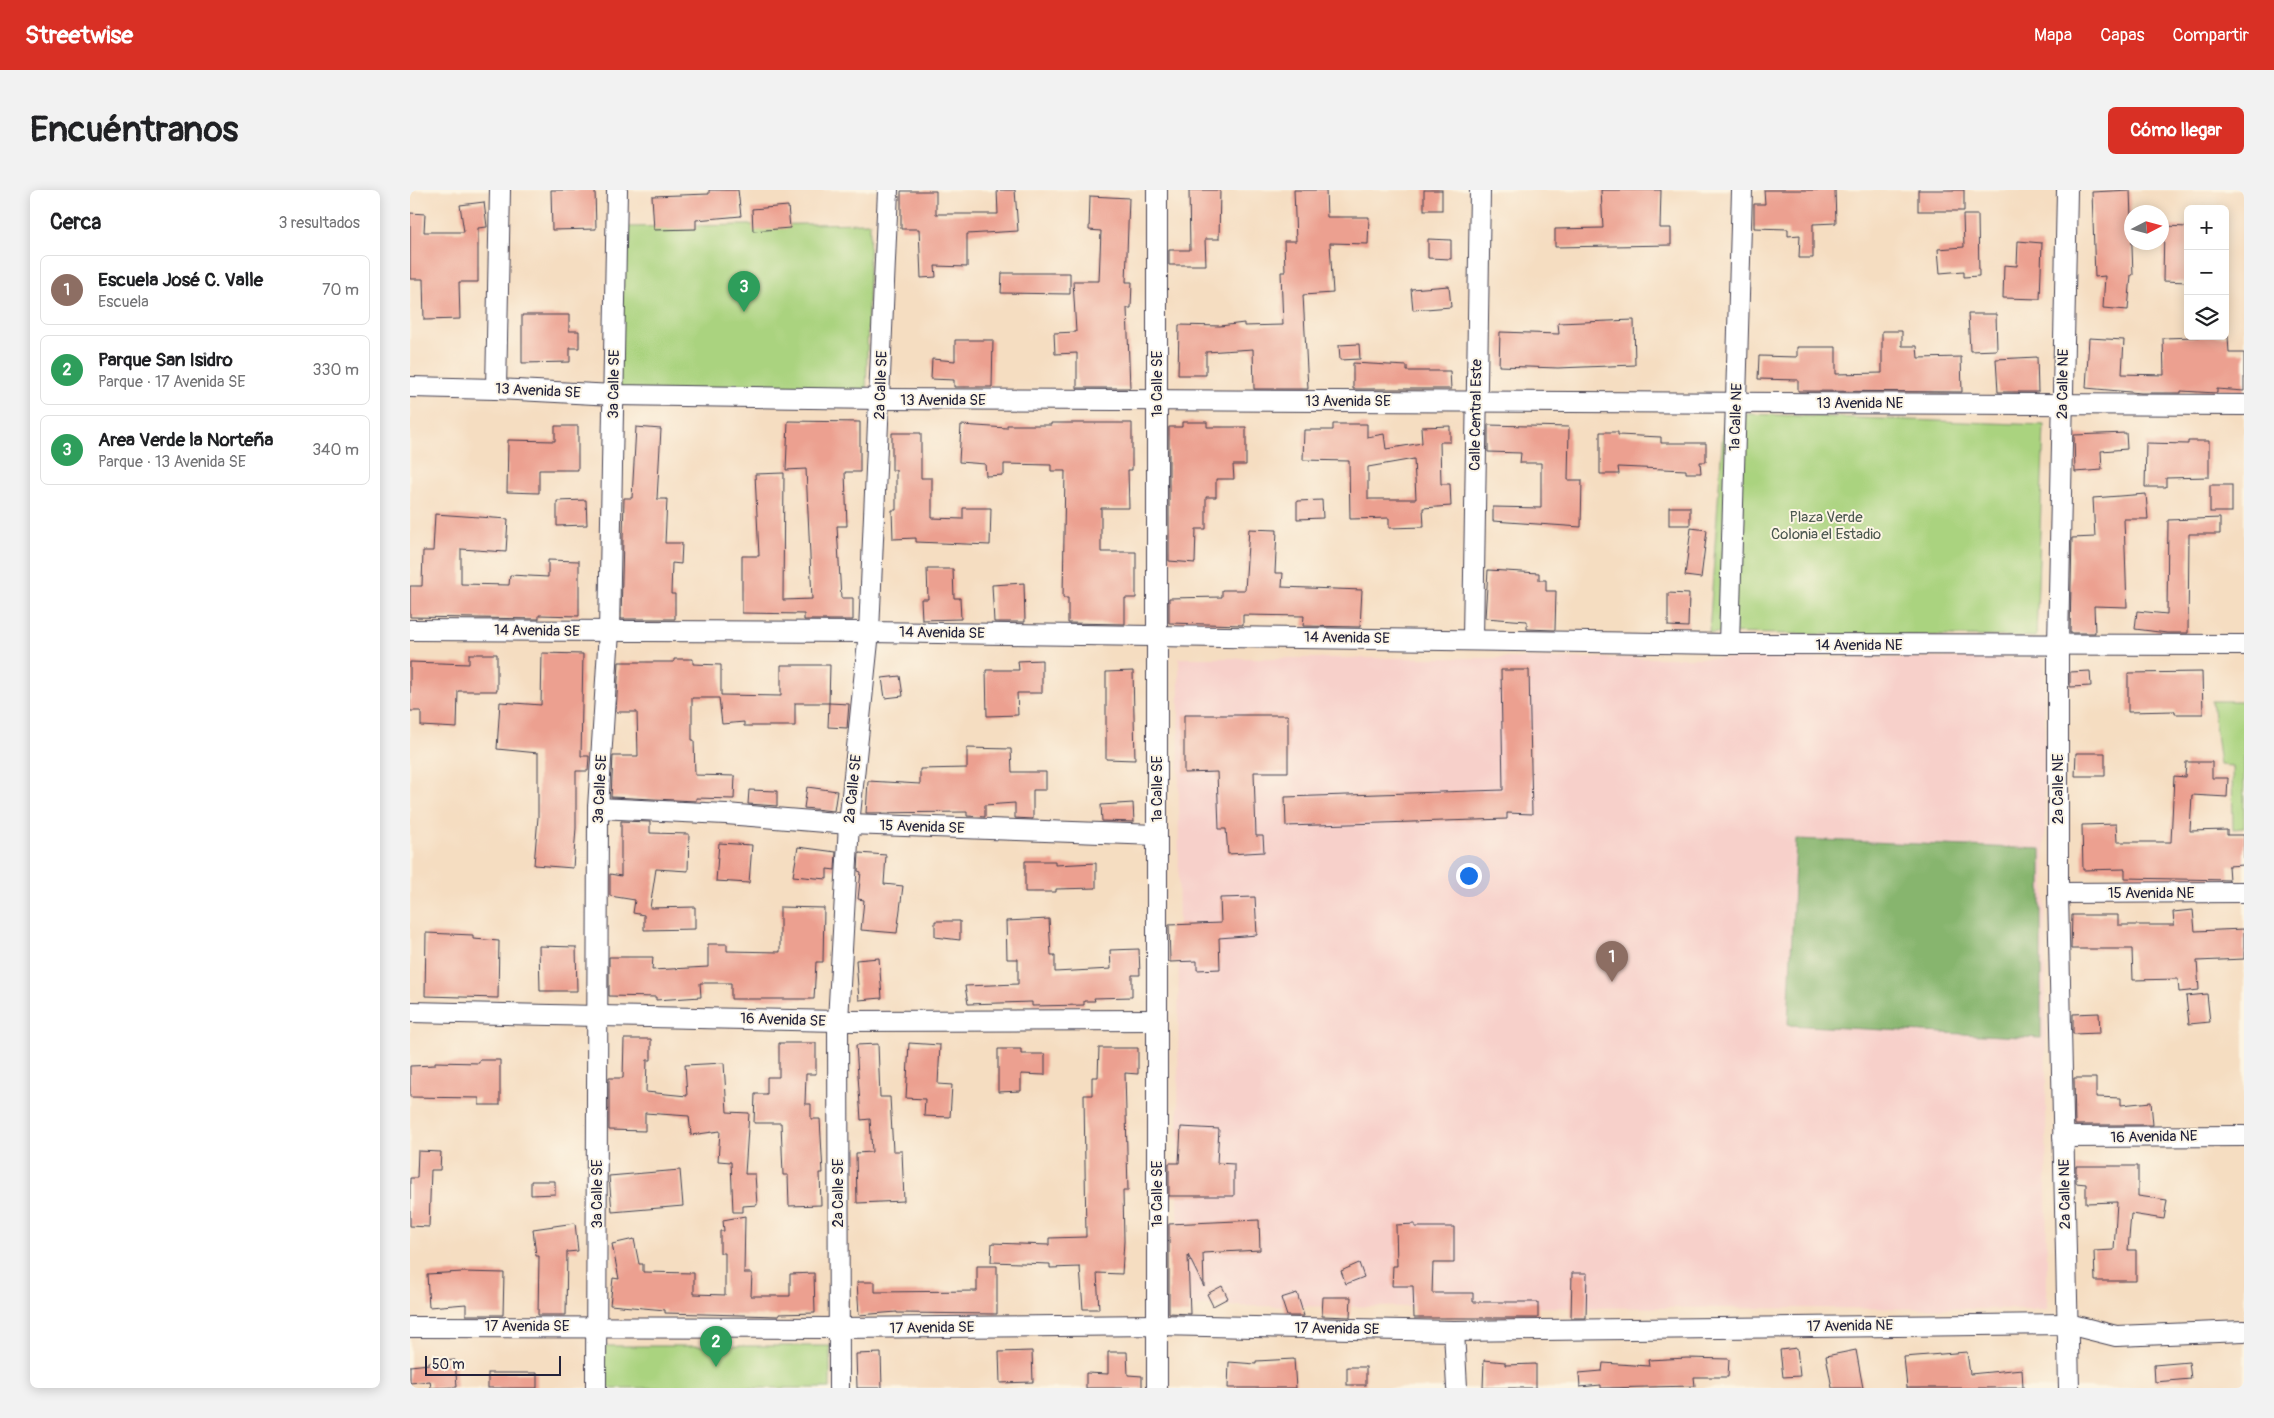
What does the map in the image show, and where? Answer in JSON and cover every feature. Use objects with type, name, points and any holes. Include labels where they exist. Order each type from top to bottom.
[{"type":"street","points":[[496,389],[500,190]]},
{"type":"street","name":"3a Calle SE","points":[[596,1388],[598,808],[609,632],[617,190]]},
{"type":"street","name":"2a Calle SE","points":[[839,1388],[838,1021],[849,824],[869,632],[888,190]]},
{"type":"street","name":"1a Calle SE","points":[[1156,1388],[1157,190]]},
{"type":"street","name":"Calle Central Este","points":[[1473,639],[1480,190]]},
{"type":"street","name":"1a Calle NE","points":[[1729,644],[1742,190]]},
{"type":"street","name":"2a Calle NE","points":[[2067,190],[2058,646],[2058,893],[2069,1388]]},
{"type":"street","name":"13 Avenida SE","points":[[410,387],[614,395],[880,399],[1477,401]]},
{"type":"street","name":"13 Avenida NE","points":[[1477,401],[2244,405]]},
{"type":"street","name":"14 Avenida SE","points":[[410,630],[869,632],[1473,639]]},
{"type":"street","name":"14 Avenida NE","points":[[1473,639],[1729,644],[2244,645]]},
{"type":"street","name":"15 Avenida SE","points":[[598,808],[726,814],[849,824],[1157,835]]},
{"type":"street","name":"15 Avenida NE","points":[[2058,893],[2244,892]]},
{"type":"street","name":"16 Avenida SE","points":[[410,1012],[838,1021],[1157,1020]]},
{"type":"street","name":"16 Avenida NE","points":[[2063,1137],[2244,1136]]},
{"type":"street","name":"17 Avenida NE","points":[[1454,1331],[2068,1324],[2116,1336],[2244,1332]]},
{"type":"street","name":"17 Avenida SE","points":[[410,1327],[839,1328],[1156,1326],[1454,1331]]},
{"type":"street","points":[[1454,1331],[1456,1388]]},
{"type":"shaded area","points":[[1179,658],[2044,658],[2047,1309],[1178,1306]]},
{"type":"green space","points":[[870,223],[866,402],[617,397],[625,227]]},
{"type":"green space","name":"Plaza Verde Colonia el Estadio","points":[[1724,413],[2044,425],[2036,637],[1709,633]]},
{"type":"green space","points":[[2212,701],[2244,701],[2244,828],[2233,829],[2232,766],[2220,765]]},
{"type":"green space","points":[[1796,839],[2041,849],[2041,1038],[1788,1025]]},
{"type":"green space","points":[[601,1346],[830,1346],[830,1388],[601,1388]]},
{"type":"building","points":[[551,190],[595,190],[596,229],[552,230]]},
{"type":"building","points":[[709,190],[738,190],[741,216],[696,220],[696,229],[654,230],[652,196],[709,194]]},
{"type":"building","points":[[997,190],[1015,190],[1018,231],[967,234],[967,267],[935,266],[936,277],[921,278],[919,229],[901,229],[901,191],[936,191],[936,214],[998,214]]},
{"type":"building","points":[[1189,190],[1220,190],[1219,239],[1205,239],[1206,265],[1169,265],[1169,250],[1190,250]]},
{"type":"building","points":[[1294,190],[1326,190],[1327,217],[1369,217],[1368,244],[1330,243],[1333,293],[1303,295],[1308,389],[1254,389],[1253,349],[1206,352],[1206,375],[1178,375],[1179,325],[1220,326],[1244,323],[1244,326],[1283,325],[1281,272],[1285,272],[1284,241],[1296,241]]},
{"type":"building","points":[[1424,190],[1442,190],[1442,210],[1424,210]]},
{"type":"building","points":[[1601,190],[1661,190],[1660,228],[1671,228],[1671,245],[1555,247],[1555,229],[1603,228]]},
{"type":"building","points":[[1764,190],[1835,190],[1836,223],[1813,224],[1813,258],[1799,258],[1800,235],[1788,236],[1788,229],[1754,228],[1754,204],[1765,204]]},
{"type":"building","points":[[1918,190],[1964,190],[1964,211],[1918,211]]},
{"type":"building","points":[[2130,190],[2131,205],[2124,205],[2124,250],[2132,250],[2133,275],[2131,275],[2128,310],[2103,308],[2105,276],[2095,277],[2092,192]]},
{"type":"building","points":[[1090,196],[1129,198],[1126,282],[1132,282],[1131,308],[1127,308],[1130,388],[1077,388],[1077,353],[1055,354],[1054,333],[1076,332],[1073,281],[1099,281],[1101,231],[1089,230]]},
{"type":"building","points":[[484,202],[487,227],[478,228],[478,282],[459,282],[460,319],[424,320],[423,279],[410,279],[410,213],[425,214],[424,232],[464,232],[460,205]]},
{"type":"building","points":[[788,206],[790,228],[753,231],[752,209]]},
{"type":"building","points":[[1963,215],[1978,215],[1979,276],[1964,277],[1964,271],[1940,273],[1938,249],[1964,247]]},
{"type":"building","points":[[2169,226],[2184,227],[2184,282],[2163,281],[2164,250],[2169,250]]},
{"type":"building","points":[[1428,239],[1451,240],[1451,259],[1428,258]]},
{"type":"building","points":[[2018,241],[2042,243],[2040,299],[2003,298],[2004,265],[2017,266]]},
{"type":"building","points":[[1002,273],[1070,273],[1070,294],[1001,293]]},
{"type":"building","points":[[1449,286],[1451,307],[1413,310],[1411,289]]},
{"type":"building","points":[[1968,314],[1996,314],[1997,350],[1970,351]]},
{"type":"building","points":[[522,315],[569,315],[569,331],[579,331],[579,348],[570,348],[570,362],[522,363]]},
{"type":"building","points":[[1634,320],[1635,365],[1558,368],[1499,366],[1500,332],[1559,334],[1558,323]]},
{"type":"building","points":[[1882,331],[1902,331],[1902,346],[1917,346],[1918,358],[1961,357],[1962,392],[1798,391],[1798,380],[1758,379],[1759,356],[1797,357],[1797,347],[1836,347],[1836,374],[1882,373]]},
{"type":"building","points":[[2089,338],[2124,340],[2122,374],[2164,375],[2163,338],[2228,340],[2229,353],[2244,353],[2244,391],[2217,389],[2217,393],[2181,391],[2181,393],[2141,393],[2086,388]]},
{"type":"building","points":[[955,340],[993,340],[992,387],[954,387],[954,380],[931,379],[932,359],[955,361]]},
{"type":"building","points":[[1359,344],[1360,359],[1340,360],[1339,345]]},
{"type":"building","points":[[2037,357],[2038,392],[1998,392],[1996,359]]},
{"type":"building","points":[[1353,363],[1407,366],[1407,371],[1450,371],[1451,389],[1353,389]]},
{"type":"building","points":[[788,421],[860,422],[860,472],[845,472],[847,526],[837,526],[841,598],[853,598],[853,620],[804,620],[804,614],[742,613],[742,556],[759,556],[755,474],[784,473],[783,600],[812,599],[806,469],[786,470]]},
{"type":"building","points":[[1182,422],[1207,422],[1207,427],[1246,427],[1246,465],[1233,465],[1234,479],[1216,479],[1216,497],[1206,497],[1206,529],[1196,529],[1195,563],[1169,561],[1169,427],[1182,427]]},
{"type":"building","points":[[1051,423],[1132,423],[1132,470],[1128,470],[1129,508],[1101,508],[1101,552],[1136,552],[1136,598],[1125,598],[1125,624],[1068,623],[1068,598],[1063,598],[1065,471],[1051,471],[1051,465],[1004,464],[1004,475],[986,476],[985,464],[959,462],[961,425],[1007,428],[1007,425],[1051,425]]},
{"type":"building","points":[[1333,424],[1367,424],[1367,437],[1384,434],[1386,449],[1422,443],[1421,427],[1450,426],[1450,442],[1440,442],[1441,484],[1450,484],[1451,506],[1423,508],[1424,527],[1389,528],[1389,518],[1350,519],[1349,461],[1303,460],[1304,430],[1333,430]],"holes":[[[1414,459],[1416,499],[1368,499],[1368,467]]]},
{"type":"building","points":[[1488,425],[1569,427],[1568,480],[1582,480],[1581,527],[1493,521],[1493,507],[1541,508],[1541,463],[1520,463],[1521,453],[1488,452]]},
{"type":"building","points":[[555,426],[578,426],[578,470],[539,470],[539,493],[507,492],[508,440],[555,441]]},
{"type":"building","points":[[636,427],[661,429],[657,499],[667,499],[665,543],[682,543],[681,564],[672,563],[671,594],[675,594],[675,619],[621,619],[624,498],[632,498]]},
{"type":"building","points":[[1600,432],[1618,432],[1618,435],[1661,437],[1661,443],[1706,443],[1706,462],[1700,462],[1701,473],[1686,473],[1686,470],[1618,467],[1619,474],[1600,474]]},
{"type":"building","points":[[892,433],[921,433],[921,478],[932,478],[932,518],[963,519],[963,508],[991,508],[990,545],[916,542],[916,538],[893,539],[892,510],[896,510],[896,470],[892,470]]},
{"type":"building","points":[[2126,433],[2127,449],[2101,451],[2102,470],[2075,472],[2074,435]]},
{"type":"building","points":[[2188,441],[2209,441],[2209,477],[2166,478],[2166,487],[2145,487],[2146,443],[2188,444]]},
{"type":"building","points":[[2210,485],[2232,485],[2232,512],[2210,512]]},
{"type":"building","points":[[2146,494],[2148,519],[2124,519],[2127,607],[2094,606],[2095,633],[2070,633],[2072,538],[2095,537],[2093,498]]},
{"type":"building","points":[[586,500],[587,525],[557,526],[557,501]]},
{"type":"building","points":[[1322,500],[1323,518],[1297,519],[1297,501]]},
{"type":"building","points":[[1669,507],[1690,507],[1690,525],[1669,525]]},
{"type":"building","points":[[435,514],[508,519],[506,552],[461,549],[461,584],[509,585],[510,575],[548,577],[548,560],[579,561],[579,616],[539,615],[539,619],[410,617],[410,586],[422,586],[423,551],[433,551]]},
{"type":"building","points":[[2220,518],[2220,534],[2189,534],[2188,633],[2167,633],[2135,629],[2137,611],[2167,614],[2168,520]]},
{"type":"building","points":[[1691,528],[1707,530],[1701,578],[1685,576]]},
{"type":"building","points":[[1249,529],[1277,530],[1275,573],[1283,573],[1282,587],[1362,590],[1360,627],[1303,626],[1304,616],[1243,615],[1243,625],[1169,623],[1169,598],[1222,597],[1222,590],[1245,590]]},
{"type":"building","points":[[927,569],[953,569],[954,598],[960,598],[961,619],[922,620],[921,599],[928,599]]},
{"type":"building","points":[[1488,570],[1539,573],[1539,580],[1546,580],[1546,591],[1556,591],[1555,630],[1527,629],[1527,621],[1485,618]]},
{"type":"building","points":[[1024,583],[1025,622],[994,622],[992,585]]},
{"type":"building","points":[[1668,593],[1689,594],[1688,627],[1668,626]]},
{"type":"building","points":[[542,653],[583,654],[581,756],[589,756],[588,771],[576,771],[576,828],[573,868],[534,865],[538,817],[538,753],[497,749],[500,702],[541,705]]},
{"type":"building","points":[[469,654],[497,654],[497,691],[458,691],[457,728],[421,726],[421,711],[410,711],[410,662],[469,664]]},
{"type":"building","points":[[674,659],[693,659],[693,664],[721,665],[721,695],[781,696],[781,665],[830,665],[829,703],[795,703],[795,726],[744,726],[744,722],[722,724],[719,698],[692,698],[692,740],[694,740],[695,775],[735,776],[734,799],[696,798],[696,801],[611,797],[613,756],[638,756],[637,712],[616,712],[619,662],[674,662]]},
{"type":"building","points":[[1042,660],[1042,693],[1017,693],[1018,715],[987,716],[986,670],[1019,670],[1018,661]]},
{"type":"building","points":[[1501,670],[1529,670],[1532,814],[1507,813],[1507,819],[1286,826],[1285,797],[1503,790]]},
{"type":"building","points":[[1133,671],[1135,760],[1106,759],[1106,672]]},
{"type":"building","points":[[2090,671],[2091,686],[2070,687],[2070,672]]},
{"type":"building","points":[[2202,672],[2203,714],[2175,714],[2175,711],[2128,712],[2128,673]]},
{"type":"building","points":[[900,676],[903,696],[885,698],[882,678]]},
{"type":"building","points":[[829,703],[849,704],[847,728],[828,727]]},
{"type":"building","points":[[1184,715],[1288,715],[1288,772],[1254,772],[1256,836],[1263,836],[1264,852],[1228,854],[1226,829],[1219,829],[1217,772],[1184,773]]},
{"type":"building","points":[[967,748],[1011,749],[1012,772],[1046,772],[1046,790],[1033,790],[1033,819],[1015,818],[1015,803],[985,805],[985,817],[967,816],[967,812],[866,813],[868,781],[920,784],[920,769],[967,768]]},
{"type":"building","points":[[2076,753],[2105,753],[2105,776],[2075,776]]},
{"type":"building","points":[[2186,762],[2212,762],[2212,778],[2228,778],[2227,797],[2192,795],[2190,831],[2227,830],[2227,835],[2244,835],[2244,865],[2228,866],[2229,880],[2125,878],[2125,869],[2083,870],[2082,825],[2116,824],[2117,842],[2171,842],[2174,776],[2185,777]]},
{"type":"building","points":[[807,787],[837,791],[834,811],[804,808]]},
{"type":"building","points":[[749,790],[777,791],[777,806],[748,804]]},
{"type":"building","points":[[1133,803],[1134,822],[1102,821],[1101,805]]},
{"type":"building","points":[[621,821],[650,822],[650,833],[689,834],[688,871],[656,869],[650,908],[695,907],[695,929],[644,930],[644,915],[633,913],[635,900],[610,896],[610,874],[621,876]]},
{"type":"building","points":[[719,843],[752,845],[749,883],[716,881]]},
{"type":"building","points":[[798,847],[836,852],[835,870],[827,869],[827,879],[793,876]]},
{"type":"building","points":[[859,853],[886,855],[884,884],[903,886],[897,933],[861,930],[864,900],[858,899],[861,872],[858,871]]},
{"type":"building","points":[[1025,861],[1055,861],[1055,865],[1096,863],[1096,888],[1056,889],[1056,892],[1025,892]]},
{"type":"building","points":[[1255,897],[1257,935],[1219,938],[1220,969],[1197,970],[1197,961],[1170,962],[1169,925],[1221,923],[1220,898]]},
{"type":"building","points":[[780,907],[824,908],[823,962],[816,962],[814,999],[731,999],[731,983],[700,983],[701,997],[656,1000],[656,997],[609,996],[609,957],[653,957],[652,970],[708,967],[708,944],[727,944],[727,951],[780,952]]},
{"type":"building","points":[[2193,910],[2195,931],[2244,929],[2244,959],[2197,961],[2199,990],[2179,992],[2178,979],[2133,980],[2132,949],[2071,949],[2072,915],[2118,915],[2118,925],[2174,925],[2173,912]]},
{"type":"building","points":[[1049,919],[1051,955],[1055,955],[1055,972],[1111,969],[1110,950],[1139,949],[1140,975],[1132,975],[1132,997],[1094,998],[1095,1001],[1084,1001],[1084,1005],[1032,1006],[1032,1002],[968,1004],[965,986],[1018,984],[1018,959],[1007,959],[1006,921]]},
{"type":"building","points":[[935,921],[960,921],[960,940],[935,937]]},
{"type":"building","points":[[426,933],[473,935],[473,939],[499,941],[498,998],[425,996]]},
{"type":"building","points":[[539,946],[576,947],[577,991],[540,991]]},
{"type":"building","points":[[879,958],[882,998],[859,1000],[856,960]]},
{"type":"building","points":[[2207,994],[2210,1022],[2189,1024],[2186,996]]},
{"type":"building","points":[[2099,1013],[2100,1033],[2073,1034],[2073,1014]]},
{"type":"building","points":[[624,1039],[651,1039],[651,1060],[647,1060],[646,1092],[687,1096],[685,1065],[724,1063],[727,1112],[749,1113],[745,1174],[755,1174],[757,1205],[743,1206],[743,1212],[733,1212],[731,1162],[718,1161],[720,1131],[691,1135],[689,1116],[645,1113],[645,1131],[609,1130],[609,1078],[623,1078]]},
{"type":"building","points":[[779,1043],[816,1043],[816,1074],[806,1074],[805,1104],[811,1104],[811,1119],[820,1119],[823,1173],[820,1173],[821,1205],[789,1206],[788,1175],[783,1175],[781,1123],[754,1123],[755,1094],[767,1094],[767,1077],[779,1077]]},
{"type":"building","points":[[909,1043],[940,1045],[938,1084],[952,1085],[950,1117],[924,1116],[925,1099],[906,1098]]},
{"type":"building","points":[[878,1044],[880,1097],[890,1097],[893,1151],[902,1151],[904,1201],[857,1203],[856,1153],[872,1152],[870,1119],[861,1120],[856,1045]]},
{"type":"building","points":[[1099,1048],[1138,1048],[1138,1074],[1125,1073],[1128,1191],[1123,1191],[1124,1241],[1122,1274],[1097,1273],[1099,1309],[1083,1309],[1080,1267],[1050,1268],[1050,1264],[991,1262],[992,1243],[1049,1245],[1049,1238],[1086,1237],[1084,1095],[1092,1095],[1092,1077],[1098,1077]]},
{"type":"building","points":[[998,1049],[1021,1049],[1021,1054],[1045,1054],[1045,1075],[1021,1074],[1021,1091],[998,1092]]},
{"type":"building","points":[[479,1060],[500,1060],[500,1105],[479,1105],[479,1098],[410,1097],[410,1066],[435,1065],[435,1062],[479,1063]]},
{"type":"building","points":[[2074,1078],[2096,1078],[2096,1097],[2121,1098],[2121,1105],[2151,1102],[2153,1125],[2075,1125]]},
{"type":"building","points":[[1181,1127],[1219,1129],[1217,1163],[1234,1164],[1234,1196],[1169,1196],[1169,1163],[1179,1163]]},
{"type":"building","points":[[418,1151],[441,1152],[440,1170],[431,1170],[429,1227],[410,1226],[410,1178],[417,1178]]},
{"type":"building","points":[[2076,1166],[2138,1166],[2138,1196],[2167,1200],[2164,1219],[2131,1214],[2128,1250],[2136,1250],[2136,1281],[2095,1281],[2094,1251],[2114,1250],[2117,1202],[2086,1203],[2086,1184],[2076,1183]]},
{"type":"building","points":[[680,1170],[683,1206],[612,1212],[609,1176]]},
{"type":"building","points":[[531,1181],[555,1181],[555,1194],[531,1195]]},
{"type":"building","points":[[745,1216],[744,1273],[752,1273],[751,1296],[790,1296],[790,1274],[814,1273],[815,1313],[779,1314],[779,1316],[665,1313],[665,1310],[610,1305],[613,1278],[619,1279],[612,1244],[634,1239],[639,1264],[643,1264],[643,1272],[694,1273],[694,1294],[725,1295],[725,1253],[720,1253],[720,1231],[724,1231],[723,1220]]},
{"type":"building","points":[[1259,1220],[1260,1250],[1203,1253],[1204,1287],[1188,1255],[1190,1314],[1169,1313],[1169,1224]]},
{"type":"building","points":[[575,1223],[578,1251],[567,1252],[566,1315],[538,1315],[539,1256],[536,1256],[533,1229]]},
{"type":"building","points":[[1415,1224],[1415,1227],[1454,1227],[1454,1263],[1433,1263],[1432,1293],[1473,1293],[1473,1302],[1538,1302],[1538,1318],[1414,1318],[1413,1286],[1392,1286],[1393,1266],[1397,1266],[1396,1225]]},
{"type":"building","points":[[1359,1263],[1364,1277],[1346,1284],[1341,1271]]},
{"type":"building","points":[[977,1266],[997,1266],[997,1314],[897,1312],[859,1315],[857,1282],[875,1282],[875,1292],[977,1291]]},
{"type":"building","points":[[463,1272],[504,1273],[503,1315],[466,1315],[466,1304],[429,1307],[427,1274]]},
{"type":"building","points":[[1572,1273],[1587,1273],[1586,1318],[1571,1318]]},
{"type":"building","points":[[1222,1286],[1228,1298],[1213,1306],[1207,1294]]},
{"type":"building","points":[[1297,1293],[1304,1316],[1287,1316],[1281,1298]]},
{"type":"building","points":[[1323,1297],[1351,1297],[1350,1317],[1322,1316]]},
{"type":"building","points":[[1797,1348],[1800,1376],[1783,1377],[1780,1350]]},
{"type":"building","points":[[1856,1350],[1863,1388],[1832,1388],[1826,1356]]},
{"type":"building","points":[[1032,1351],[1033,1382],[1000,1383],[999,1352]]},
{"type":"building","points":[[1108,1352],[1127,1352],[1128,1375],[1142,1376],[1142,1388],[1086,1388],[1086,1373],[1108,1374]]},
{"type":"building","points":[[1967,1352],[1970,1374],[2022,1369],[2023,1388],[1907,1388],[1904,1357]]},
{"type":"building","points":[[881,1353],[882,1388],[857,1388],[856,1354]]},
{"type":"building","points":[[1687,1358],[1729,1359],[1728,1377],[1694,1377],[1695,1386],[1601,1388],[1601,1385],[1580,1387],[1579,1373],[1602,1371],[1603,1363],[1649,1366],[1648,1360]]},
{"type":"building","points":[[1294,1359],[1296,1388],[1228,1388],[1229,1362],[1256,1364],[1256,1361]]},
{"type":"building","points":[[455,1360],[457,1387],[431,1388],[430,1381],[410,1383],[410,1366]]},
{"type":"building","points":[[1484,1360],[1505,1362],[1505,1365],[1536,1364],[1536,1388],[1483,1388]]},
{"type":"building","points":[[2189,1362],[2191,1379],[2155,1382],[2154,1365]]},
{"type":"building","points":[[1347,1367],[1366,1367],[1366,1385],[1347,1385]]},
{"type":"building","points":[[488,1373],[537,1373],[537,1388],[488,1388]]},
{"type":"place","name":"Area Verde la Norteña","points":[[744,312]]},
{"type":"place","name":"Escuela José C. Valle","points":[[1612,982]]},
{"type":"place","name":"Parque San Isidro","points":[[716,1367]]}]
